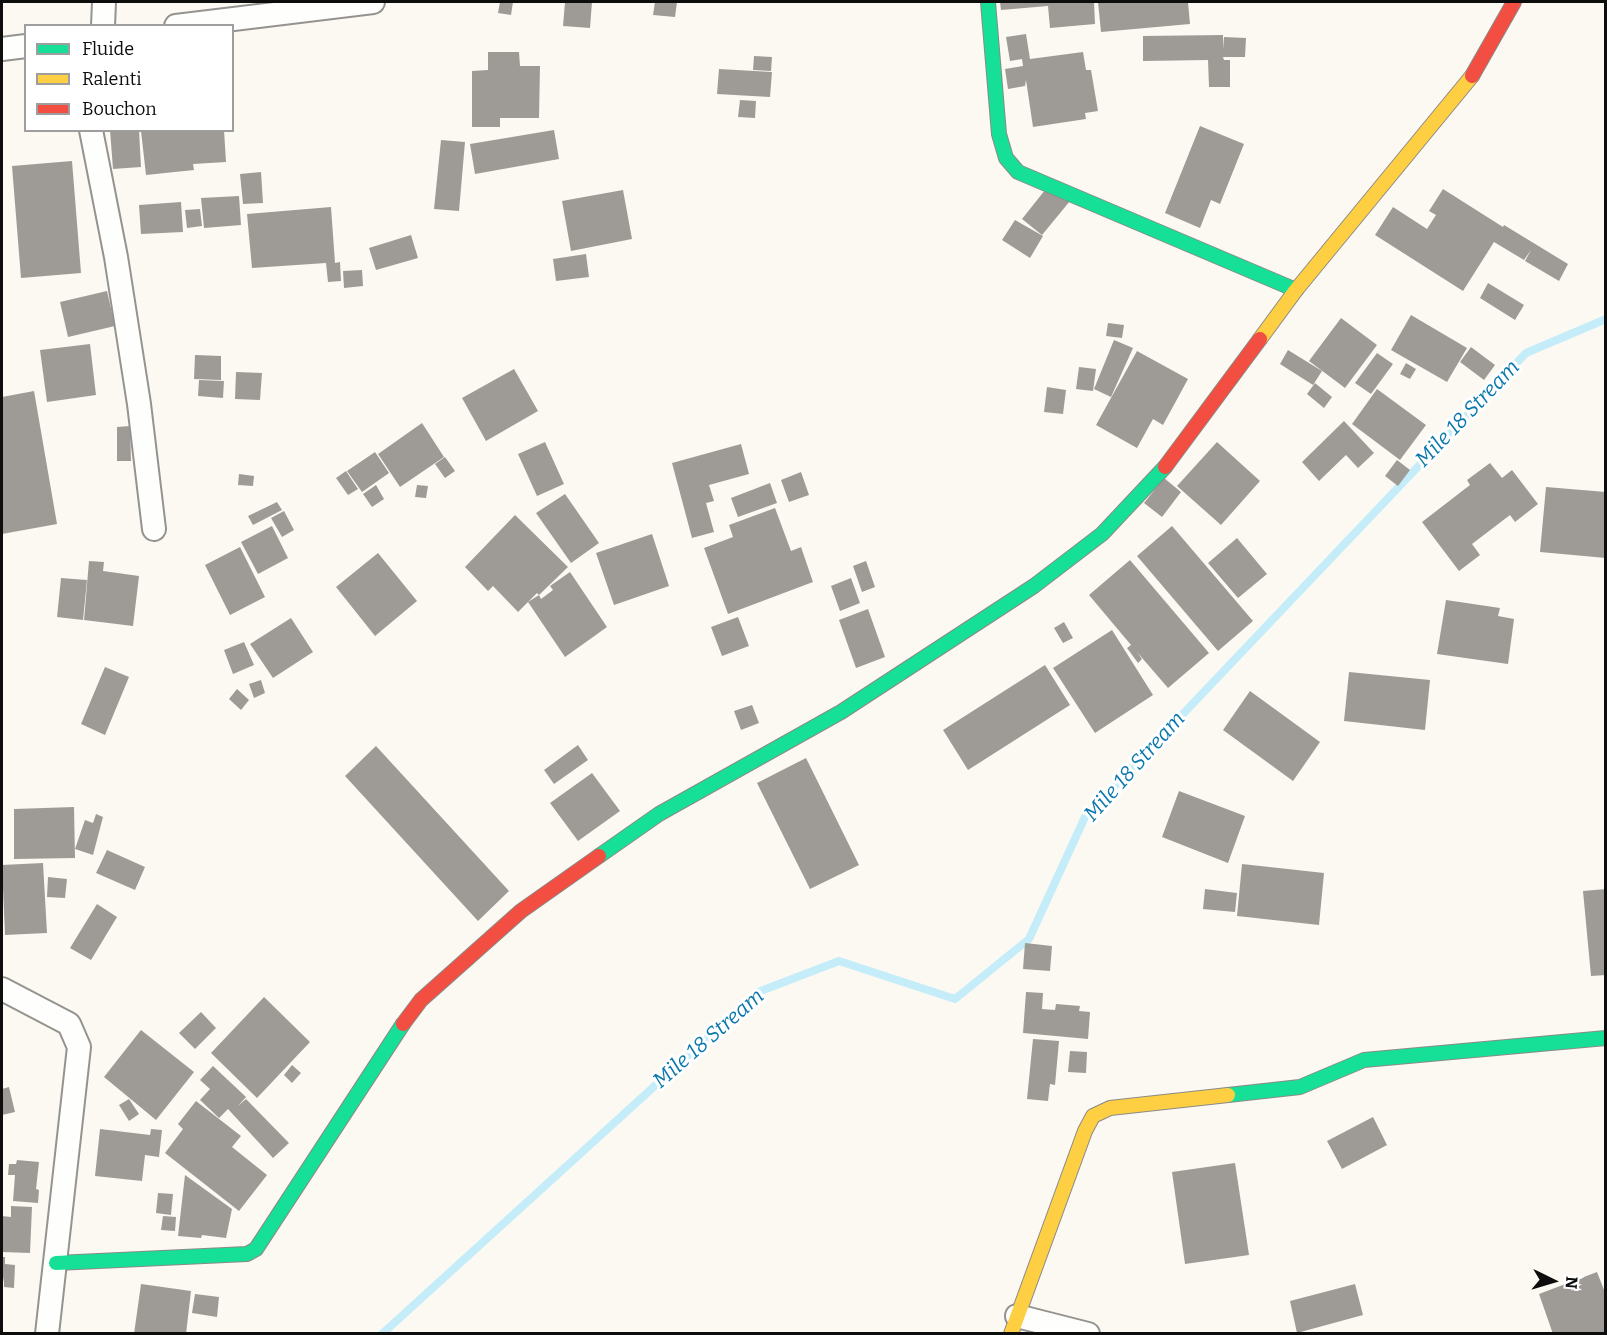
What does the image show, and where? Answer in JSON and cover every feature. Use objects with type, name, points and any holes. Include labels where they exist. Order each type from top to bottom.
[{"type":"street","points":[[103,24],[104,2]]},
{"type":"street","points":[[192,24],[373,2]]},
{"type":"street","points":[[988,2],[999,134],[1006,158],[1018,172],[1296,290]]},
{"type":"street","points":[[56,1263],[247,1254],[256,1249],[403,1023],[421,1000],[521,911],[659,814],[841,712],[1034,586],[1102,534],[1157,478],[1296,290],[1467,85],[1514,2]]},
{"type":"street","points":[[2,49],[24,46]]},
{"type":"street","points":[[91,132],[120,279],[154,529]]},
{"type":"street","points":[[2,989],[69,1024],[79,1047],[47,1334]]},
{"type":"street","points":[[1088,1334],[1014,1325],[1085,1131],[1093,1116],[1110,1108],[1300,1087],[1364,1060],[1605,1038]]},
{"type":"building","points":[[500,2],[513,2],[511,15],[498,13]]},
{"type":"building","points":[[565,2],[592,2],[590,28],[563,26]]},
{"type":"building","points":[[655,2],[677,2],[675,17],[653,15]]},
{"type":"building","points":[[1000,2],[1094,2],[1095,24],[1050,28],[1048,6],[1001,10]]},
{"type":"building","points":[[1098,2],[1188,2],[1190,24],[1101,32]]},
{"type":"building","points":[[1026,34],[1030,59],[1083,52],[1086,70],[1091,70],[1098,111],[1085,113],[1086,119],[1033,127],[1026,80],[1025,86],[1008,89],[1005,69],[1023,66],[1022,59],[1010,61],[1006,37]]},
{"type":"building","points":[[1223,35],[1223,49],[1224,37],[1246,38],[1245,57],[1223,57],[1224,60],[1230,60],[1230,87],[1209,87],[1208,60],[1143,61],[1143,36]]},
{"type":"building","points":[[488,52],[519,52],[520,66],[540,66],[539,118],[500,118],[500,127],[472,127],[472,71],[488,70]]},
{"type":"building","points":[[754,56],[772,57],[771,71],[753,70]]},
{"type":"building","points":[[719,69],[772,72],[770,97],[717,94]]},
{"type":"building","points":[[740,100],[756,101],[755,118],[738,117]]},
{"type":"building","points":[[1200,126],[1244,144],[1220,204],[1211,200],[1200,228],[1165,213]]},
{"type":"building","points":[[554,130],[559,159],[475,174],[470,144]]},
{"type":"building","points":[[110,132],[139,132],[141,167],[113,169]]},
{"type":"building","points":[[141,132],[224,132],[226,162],[193,164],[194,170],[146,175]]},
{"type":"building","points":[[441,140],[465,142],[459,211],[434,209]]},
{"type":"building","points":[[72,161],[81,273],[21,278],[12,166]]},
{"type":"building","points":[[261,172],[263,203],[243,204],[240,174]]},
{"type":"building","points":[[1049,185],[1070,201],[1042,235],[1022,219]]},
{"type":"building","points":[[1443,189],[1568,264],[1559,281],[1525,261],[1531,250],[1524,260],[1494,242],[1463,291],[1375,235],[1393,207],[1427,229],[1436,215],[1429,211]]},
{"type":"building","points":[[623,190],[632,239],[571,251],[562,201]]},
{"type":"building","points":[[239,196],[241,225],[204,228],[201,198]]},
{"type":"building","points":[[181,202],[183,232],[141,234],[139,205]]},
{"type":"building","points":[[331,207],[335,263],[340,262],[341,281],[328,282],[326,263],[252,268],[247,214]]},
{"type":"building","points":[[200,209],[202,226],[187,228],[185,210]]},
{"type":"building","points":[[1015,220],[1043,236],[1030,258],[1002,240]]},
{"type":"building","points":[[411,235],[418,258],[376,270],[369,248]]},
{"type":"building","points":[[586,254],[589,277],[556,281],[553,259]]},
{"type":"building","points":[[362,270],[363,286],[344,288],[343,271]]},
{"type":"building","points":[[1488,283],[1524,305],[1515,320],[1480,298]]},
{"type":"building","points":[[107,291],[115,326],[68,337],[60,302]]},
{"type":"building","points":[[1411,315],[1467,348],[1447,382],[1391,350]]},
{"type":"building","points":[[1341,318],[1377,345],[1345,388],[1309,361]]},
{"type":"building","points":[[1108,323],[1124,325],[1122,338],[1106,336]]},
{"type":"building","points":[[1114,340],[1133,348],[1111,397],[1094,389]]},
{"type":"building","points":[[90,344],[96,395],[47,402],[40,350]]},
{"type":"building","points":[[1471,347],[1495,365],[1484,380],[1460,362]]},
{"type":"building","points":[[1288,350],[1322,371],[1313,385],[1280,364]]},
{"type":"building","points":[[1137,351],[1188,379],[1163,425],[1153,419],[1137,448],[1096,425]]},
{"type":"building","points":[[1377,353],[1393,364],[1371,394],[1355,383]]},
{"type":"building","points":[[195,355],[221,356],[221,380],[194,379]]},
{"type":"building","points":[[1406,363],[1416,369],[1410,379],[1400,374]]},
{"type":"building","points":[[1079,367],[1096,369],[1093,391],[1076,389]]},
{"type":"building","points":[[514,369],[538,411],[486,441],[462,398]]},
{"type":"building","points":[[236,372],[262,373],[260,400],[235,399]]},
{"type":"building","points":[[199,380],[224,381],[223,398],[198,396]]},
{"type":"building","points":[[1315,383],[1332,397],[1324,408],[1307,394]]},
{"type":"building","points":[[1047,387],[1066,390],[1063,414],[1044,412]]},
{"type":"building","points":[[1377,389],[1426,425],[1400,460],[1352,424]]},
{"type":"building","points":[[34,391],[57,524],[2,534],[2,397]]},
{"type":"building","points":[[1344,421],[1374,453],[1358,468],[1346,455],[1319,481],[1302,462]]},
{"type":"building","points":[[422,423],[444,457],[400,487],[378,454]]},
{"type":"building","points":[[130,426],[131,461],[117,461],[117,427]]},
{"type":"building","points":[[545,442],[564,484],[537,496],[518,454]]},
{"type":"building","points":[[1217,442],[1260,481],[1221,525],[1177,486]]},
{"type":"building","points":[[741,444],[749,474],[709,485],[714,501],[706,503],[714,532],[692,538],[672,463]]},
{"type":"building","points":[[375,452],[389,473],[362,492],[347,471]]},
{"type":"building","points":[[445,457],[455,471],[445,478],[435,464]]},
{"type":"building","points":[[1397,460],[1410,470],[1398,486],[1385,476]]},
{"type":"building","points":[[1490,463],[1502,478],[1512,470],[1538,504],[1515,522],[1510,515],[1472,544],[1480,555],[1459,571],[1422,522],[1470,485],[1467,480]]},
{"type":"building","points":[[346,471],[358,489],[348,495],[336,478]]},
{"type":"building","points":[[801,472],[809,495],[789,502],[781,480]]},
{"type":"building","points":[[239,474],[254,476],[253,486],[238,485]]},
{"type":"building","points":[[1164,478],[1181,492],[1162,517],[1144,503]]},
{"type":"building","points":[[770,483],[777,503],[738,517],[731,498]]},
{"type":"building","points":[[376,485],[384,499],[372,507],[363,494]]},
{"type":"building","points":[[417,485],[428,486],[426,498],[415,497]]},
{"type":"building","points":[[1546,487],[1606,492],[1606,558],[1540,552]]},
{"type":"building","points":[[565,494],[599,543],[571,563],[536,513]]},
{"type":"building","points":[[277,502],[282,510],[253,525],[248,516]]},
{"type":"building","points":[[775,508],[791,551],[801,547],[813,582],[728,614],[704,548],[733,537],[729,525]]},
{"type":"building","points":[[284,511],[294,530],[282,537],[271,518]]},
{"type":"building","points":[[515,515],[568,567],[518,612],[493,586],[488,591],[465,567]]},
{"type":"building","points":[[272,526],[288,558],[258,574],[241,542]]},
{"type":"building","points":[[1172,526],[1253,621],[1218,651],[1137,556]]},
{"type":"building","points":[[652,534],[669,586],[614,605],[596,553]]},
{"type":"building","points":[[1237,538],[1267,574],[1238,598],[1208,563]]},
{"type":"building","points":[[240,547],[265,597],[230,615],[205,565]]},
{"type":"building","points":[[378,553],[417,601],[375,636],[336,587]]},
{"type":"building","points":[[1130,560],[1209,653],[1168,688],[1137,652],[1142,659],[1138,663],[1127,648],[1131,645],[1089,595]]},
{"type":"building","points":[[89,561],[104,562],[103,571],[139,576],[133,626],[84,620]]},
{"type":"building","points":[[866,561],[875,587],[862,592],[853,566]]},
{"type":"building","points":[[570,572],[607,627],[565,657],[528,602],[539,595],[541,599],[553,590],[550,586]]},
{"type":"building","points":[[61,578],[87,580],[83,620],[57,617]]},
{"type":"building","points":[[851,578],[860,603],[840,611],[831,586]]},
{"type":"building","points":[[1446,600],[1500,608],[1498,616],[1514,619],[1508,664],[1437,654]]},
{"type":"building","points":[[868,609],[885,657],[856,668],[839,620]]},
{"type":"building","points":[[738,617],[749,646],[722,656],[711,627]]},
{"type":"building","points":[[291,618],[313,652],[273,678],[250,644]]},
{"type":"building","points":[[1064,622],[1073,638],[1063,643],[1054,628]]},
{"type":"building","points":[[1112,630],[1153,695],[1095,733],[1053,668]]},
{"type":"building","points":[[244,642],[254,665],[233,674],[224,650]]},
{"type":"building","points":[[1045,665],[1070,705],[968,770],[943,730]]},
{"type":"building","points":[[105,667],[129,677],[105,735],[81,724]]},
{"type":"building","points":[[1349,672],[1430,680],[1425,730],[1344,721]]},
{"type":"building","points":[[261,680],[265,693],[254,698],[249,684]]},
{"type":"building","points":[[237,689],[249,700],[241,710],[229,699]]},
{"type":"building","points":[[1250,691],[1320,742],[1293,781],[1223,730]]},
{"type":"building","points":[[752,705],[759,723],[741,730],[734,711]]},
{"type":"building","points":[[578,745],[588,760],[554,784],[544,770]]},
{"type":"building","points":[[376,746],[509,891],[478,921],[345,776]]},
{"type":"building","points":[[806,758],[859,865],[810,889],[757,783]]},
{"type":"building","points":[[592,773],[620,811],[578,841],[550,803]]},
{"type":"building","points":[[1179,791],[1245,816],[1228,863],[1162,837]]},
{"type":"building","points":[[74,807],[75,858],[14,859],[14,809]]},
{"type":"building","points":[[96,814],[103,817],[93,855],[75,849],[85,820],[93,823]]},
{"type":"building","points":[[107,850],[145,867],[135,890],[96,873]]},
{"type":"building","points":[[43,863],[47,933],[5,935],[2,865]]},
{"type":"building","points":[[1242,864],[1324,873],[1319,925],[1237,916]]},
{"type":"building","points":[[48,877],[67,879],[65,898],[47,897]]},
{"type":"building","points":[[1205,889],[1237,893],[1235,912],[1203,909]]},
{"type":"building","points":[[1606,889],[1606,975],[1591,976],[1583,891]]},
{"type":"building","points":[[97,904],[117,917],[91,960],[70,948]]},
{"type":"building","points":[[1025,943],[1052,946],[1050,971],[1023,969]]},
{"type":"building","points":[[1026,992],[1043,993],[1042,1009],[1055,1010],[1056,1004],[1080,1006],[1079,1011],[1090,1012],[1088,1039],[1023,1033]]},
{"type":"building","points":[[264,997],[310,1042],[257,1098],[211,1053]]},
{"type":"building","points":[[201,1012],[216,1028],[195,1049],[179,1033]]},
{"type":"building","points":[[141,1030],[194,1072],[156,1120],[104,1077]]},
{"type":"building","points":[[1033,1039],[1059,1041],[1055,1085],[1050,1084],[1048,1101],[1027,1099]]},
{"type":"building","points":[[1070,1051],[1087,1052],[1086,1073],[1068,1072]]},
{"type":"building","points":[[292,1065],[301,1073],[292,1083],[284,1075]]},
{"type":"building","points":[[213,1066],[246,1097],[238,1106],[246,1099],[289,1143],[273,1158],[228,1109],[219,1118],[200,1100],[210,1089],[200,1080]]},
{"type":"building","points":[[9,1087],[15,1112],[2,1115],[2,1089]]},
{"type":"building","points":[[129,1099],[139,1114],[129,1121],[119,1105]]},
{"type":"building","points":[[196,1101],[241,1136],[232,1147],[267,1175],[239,1211],[165,1153],[183,1129],[178,1124]]},
{"type":"building","points":[[1373,1117],[1387,1145],[1342,1169],[1327,1141]]},
{"type":"building","points":[[100,1129],[150,1135],[151,1129],[162,1130],[159,1157],[145,1155],[142,1181],[95,1176]]},
{"type":"building","points":[[17,1160],[39,1162],[36,1189],[39,1190],[38,1203],[13,1201],[15,1175],[8,1175],[9,1164],[16,1164]]},
{"type":"building","points":[[1235,1163],[1249,1255],[1185,1264],[1172,1172]]},
{"type":"building","points":[[185,1175],[232,1209],[226,1238],[202,1235],[201,1238],[178,1236]]},
{"type":"building","points":[[158,1193],[173,1194],[171,1215],[156,1213]]},
{"type":"building","points":[[11,1206],[32,1207],[30,1253],[2,1252],[2,1216],[11,1217]]},
{"type":"building","points":[[163,1216],[176,1217],[175,1231],[161,1230]]},
{"type":"building","points":[[2,1257],[5,1257],[5,1264],[15,1265],[14,1288],[4,1287],[4,1277],[2,1288]]},
{"type":"building","points":[[1597,1272],[1606,1295],[1606,1334],[1553,1334],[1539,1294]]},
{"type":"building","points":[[141,1284],[191,1291],[186,1334],[134,1334]]},
{"type":"building","points":[[1355,1284],[1363,1315],[1297,1333],[1290,1301]]},
{"type":"building","points":[[195,1294],[219,1297],[217,1317],[192,1313]]},
{"type":"waterway","name":"Mile 18 Stream","points":[[382,1334],[758,992],[839,961],[955,999],[1029,939],[1085,817],[1526,353],[1606,319]]},
{"type":"traffic: fast","points":[[988,2],[999,134],[1006,158],[1018,172],[1296,290]]},
{"type":"traffic: fast","points":[[599,856],[659,814],[841,712],[1034,586],[1102,534],[1165,467]]},
{"type":"traffic: fast","points":[[56,1263],[247,1254],[256,1249],[403,1024]]},
{"type":"traffic: fast","points":[[1228,1095],[1300,1087],[1364,1060],[1606,1038]]},
{"type":"traffic: slow","points":[[1260,339],[1296,290],[1472,76]]},
{"type":"traffic: slow","points":[[1011,1334],[1085,1131],[1093,1116],[1110,1108],[1228,1095]]},
{"type":"traffic: jam","points":[[1472,76],[1514,2]]},
{"type":"traffic: jam","points":[[1165,467],[1260,339]]},
{"type":"traffic: jam","points":[[403,1024],[421,1000],[521,911],[599,856]]}]
